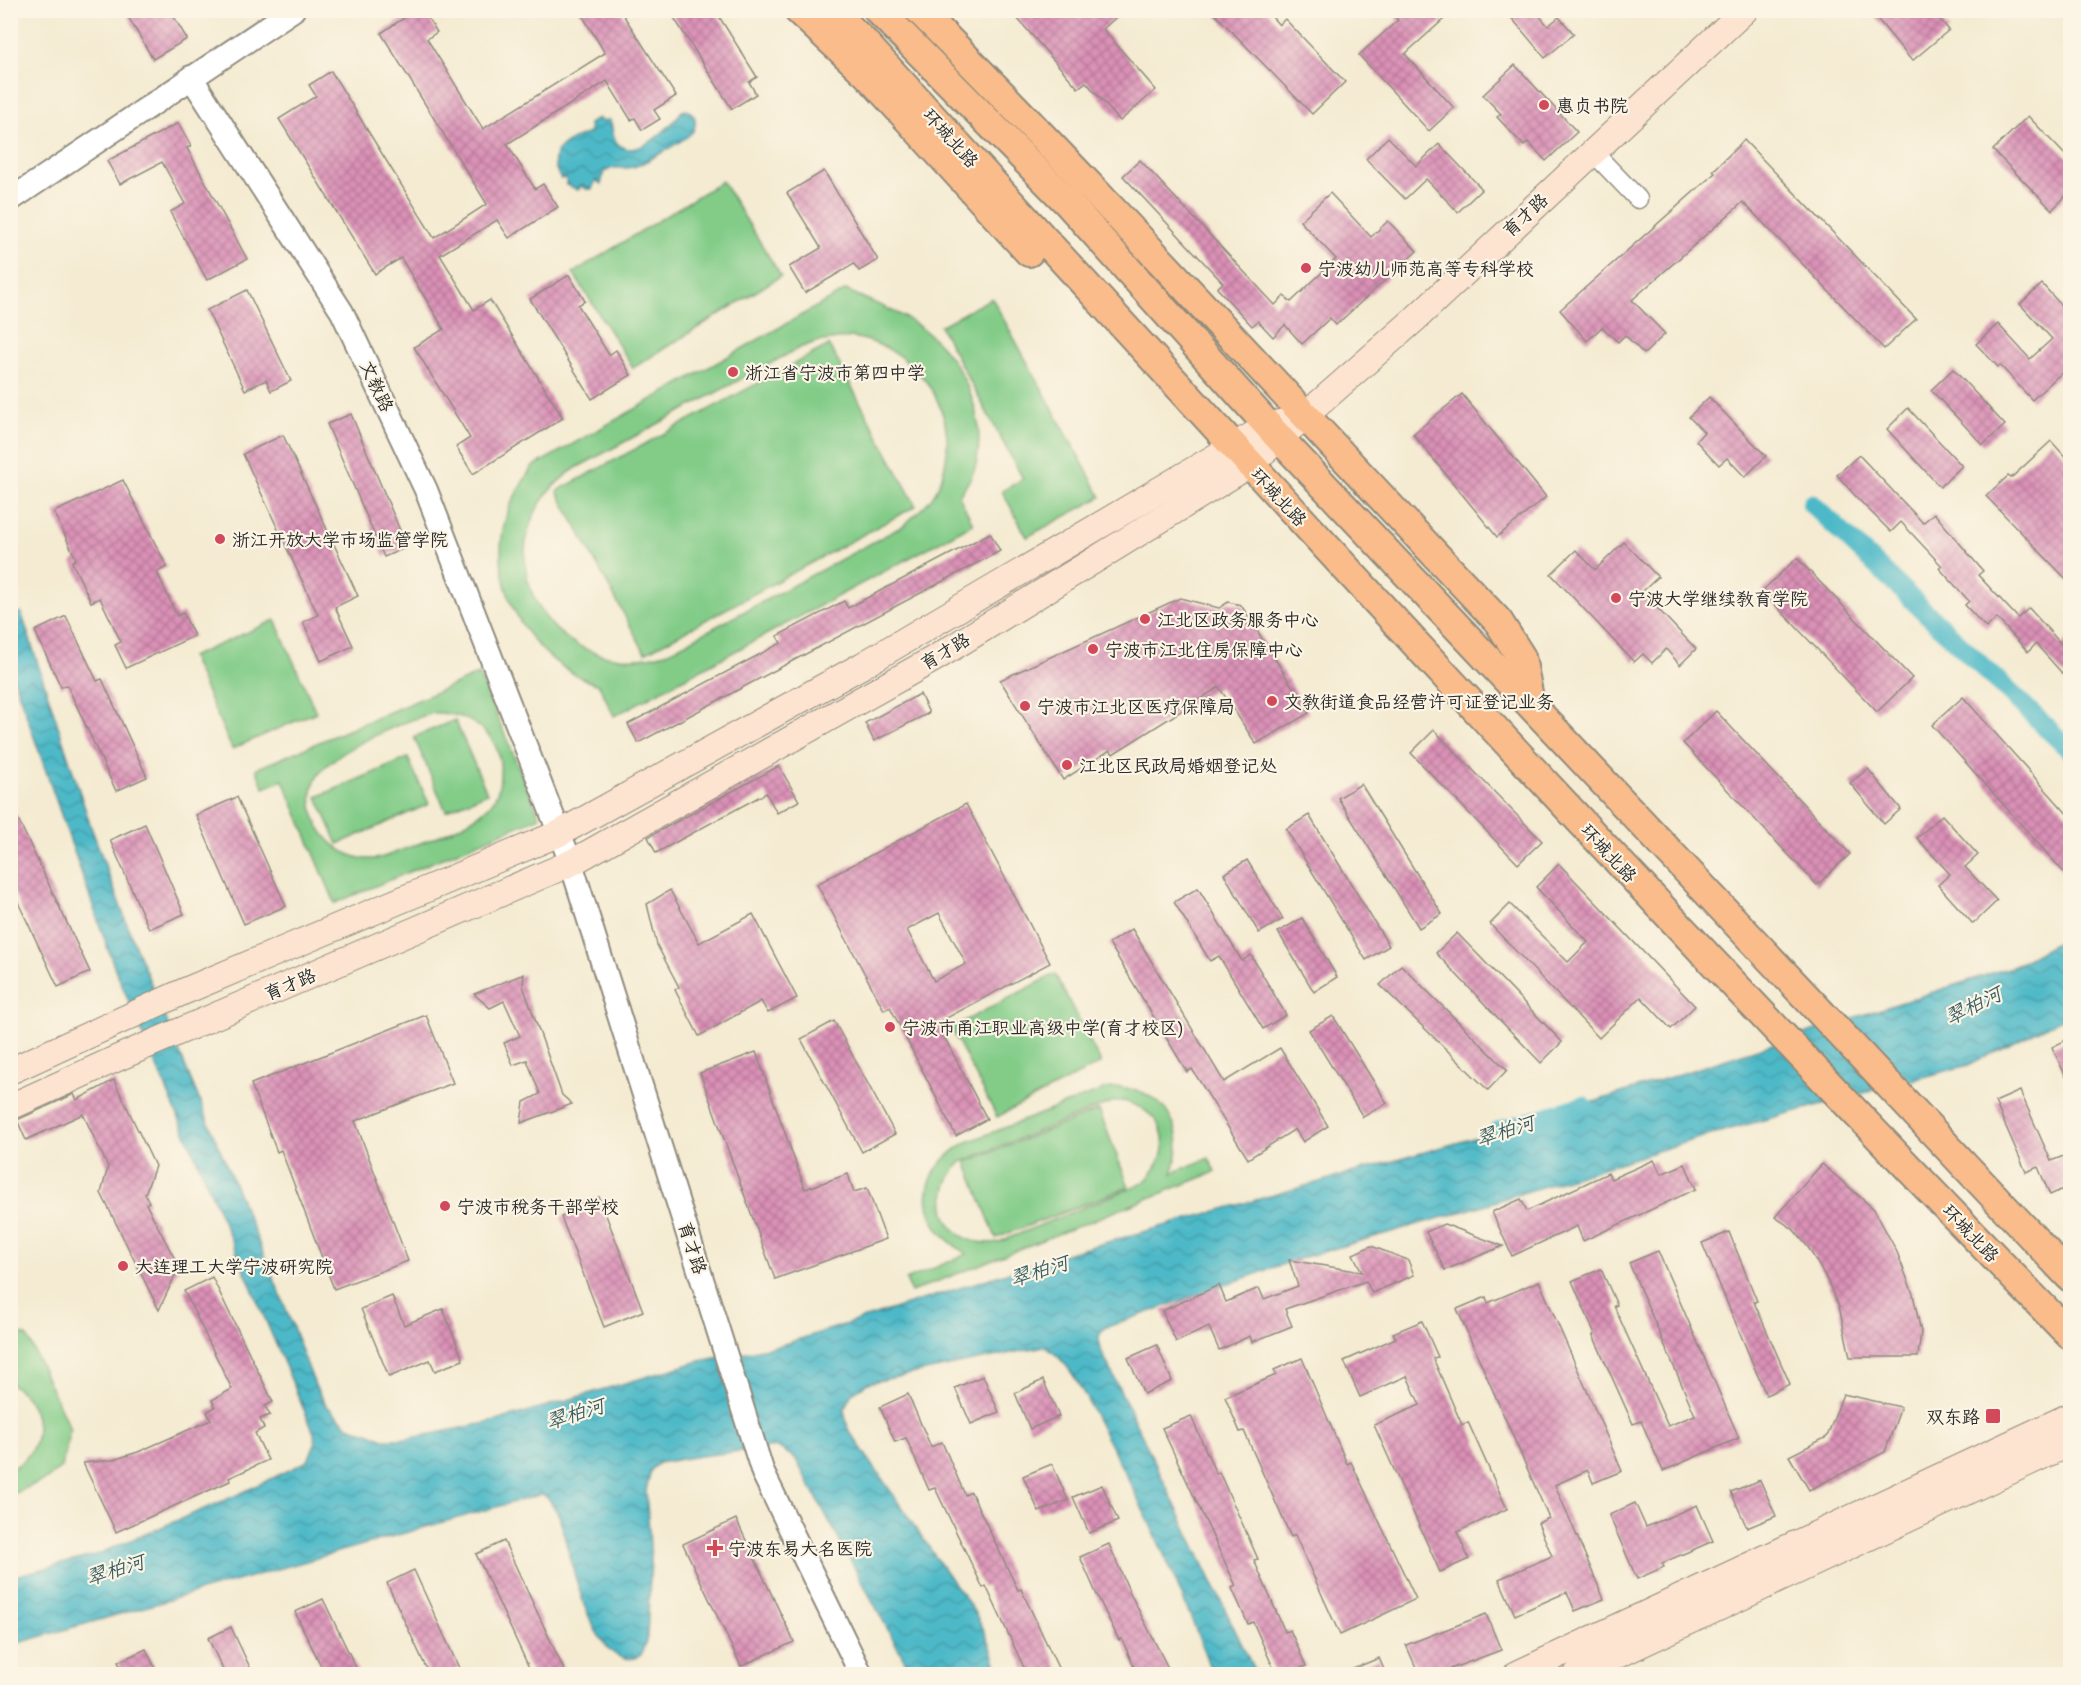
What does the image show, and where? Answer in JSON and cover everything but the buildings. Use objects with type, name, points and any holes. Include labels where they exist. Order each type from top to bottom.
[{"type":"main road","points":[[798,10],[868,75],[1233,456]]},
{"type":"main road","name":"环城北路","points":[[831,10],[862,40],[1233,456],[1871,1131],[2070,1335]]},
{"type":"main road","name":"环城北路","points":[[878,10],[1068,203],[1274,433],[2070,1277]]},
{"type":"main road","points":[[919,10],[1046,138],[1305,418],[1498,621],[1521,657],[1530,703]]},
{"type":"main road","name":"育才路","points":[[10,1071],[185,991],[560,833],[1274,433],[1305,418],[1415,319],[1744,10]]},
{"type":"main road","name":"育才路","points":[[10,1107],[120,1057],[571,863],[937,657],[1233,456]]},
{"type":"main road","points":[[1517,1674],[2070,1416]]},
{"type":"main road","points":[[1577,1674],[2070,1443]]},
{"type":"street","points":[[10,200],[293,10]]},
{"type":"street","name":"文教路","points":[[190,77],[342,312],[426,490],[560,833]]},
{"type":"street","points":[[1592,151],[1638,200]]},
{"type":"street","name":"育才路","points":[[560,833],[763,1473],[861,1674]]},
{"type":"green space","points":[[722,181],[781,276],[633,368],[573,273]]},
{"type":"green space","points":[[846,290],[903,316],[935,339],[959,370],[968,388],[978,426],[979,445],[975,468],[959,496],[973,524],[614,716],[599,685],[575,675],[535,642],[520,621],[509,598],[503,573],[501,548],[505,521],[513,500],[532,467]],"holes":[[[852,337],[877,344],[899,356],[918,372],[933,392],[943,414],[947,438],[945,463],[937,489],[926,504],[903,526],[669,652],[624,658],[586,649],[556,629],[536,600],[526,567],[528,531],[544,497],[576,468],[799,348],[816,342]]]},
{"type":"green space","points":[[992,298],[1101,497],[1027,537],[1002,491],[1023,479],[940,326]]},
{"type":"green space","points":[[829,345],[916,506],[645,653],[557,491]]},
{"type":"green space","points":[[275,620],[316,712],[232,749],[191,657]]},
{"type":"green space","points":[[479,674],[540,817],[335,903],[283,780],[264,788],[256,769]],"holes":[[[433,713],[459,717],[482,729],[496,748],[500,761],[500,778],[493,801],[473,819],[389,855],[373,859],[357,857],[342,851],[319,827],[313,812],[312,795],[316,779],[336,758],[368,739]]]},
{"type":"green space","points":[[455,720],[487,793],[446,811],[414,737]]},
{"type":"green space","points":[[408,758],[429,804],[338,844],[317,797]]},
{"type":"green space","points":[[1055,974],[1101,1063],[997,1117],[951,1028]]},
{"type":"green space","points":[[1120,1087],[1136,1091],[1150,1097],[1170,1116],[1178,1142],[1177,1157],[1172,1173],[1209,1158],[1215,1172],[911,1292],[906,1280],[967,1254],[950,1242],[938,1228],[930,1214],[927,1199],[929,1184],[936,1170],[948,1156],[965,1143],[1105,1089]],"holes":[[[1124,1101],[1151,1115],[1163,1135],[1160,1159],[1154,1171],[1143,1183],[999,1242],[981,1242],[966,1238],[955,1230],[947,1219],[944,1206],[945,1192],[950,1177],[961,1162],[1112,1102]]]},
{"type":"green space","points":[[1099,1110],[1129,1187],[996,1238],[966,1162]]},
{"type":"green space","points":[[10,1333],[27,1336],[70,1429],[62,1466],[48,1478],[11,1495],[11,1469],[23,1461],[31,1451],[36,1440],[37,1427],[30,1403],[22,1392],[11,1384]]},
{"type":"water","points":[[687,110],[692,113],[695,122],[690,135],[637,165],[628,168],[612,168],[604,172],[601,184],[596,180],[592,189],[586,189],[582,185],[578,190],[567,185],[566,177],[561,179],[556,169],[556,154],[560,148],[573,139],[590,133],[589,124],[598,118],[601,121],[610,120],[614,138],[618,144],[626,148],[634,148],[653,140],[671,125],[682,111]]},
{"type":"water","points":[[21,612],[91,827],[134,943],[281,1296],[316,1388],[326,1405],[348,1426],[384,1439],[406,1439],[496,1421],[700,1361],[778,1346],[1069,1253],[1541,1119],[2017,965],[2070,935],[2070,1015],[1968,1065],[1712,1134],[1471,1209],[1298,1259],[1104,1328],[1099,1336],[1099,1346],[1256,1674],[1212,1674],[1176,1581],[1119,1461],[1072,1373],[1064,1362],[1044,1346],[868,1383],[852,1393],[844,1410],[848,1429],[970,1605],[992,1649],[999,1674],[912,1674],[795,1458],[778,1447],[658,1463],[651,1470],[646,1490],[651,1559],[647,1637],[641,1655],[624,1658],[609,1649],[596,1631],[576,1580],[559,1515],[549,1499],[542,1494],[11,1645],[11,1577],[96,1555],[237,1495],[308,1461],[315,1443],[314,1433],[115,969],[11,671],[11,616]]},
{"type":"waterway","points":[[1812,504],[2070,750]]},
{"type":"waterway","name":"翠柏河","points":[[1499,1131],[1583,1106]]},
{"type":"place","name":"惠贞书院","points":[[1544,105]]},
{"type":"place","name":"宁波幼儿师范高等专科学校","points":[[1306,268]]},
{"type":"place","name":"浙江省宁波市第四中学","points":[[733,372]]},
{"type":"place","name":"浙江开放大学市场监管学院","points":[[220,539]]},
{"type":"place","name":"宁波大学继续教育学院","points":[[1616,598]]},
{"type":"place","name":"江北区政务服务中心","points":[[1145,619]]},
{"type":"place","name":"宁波市江北住房保障中心","points":[[1093,649]]},
{"type":"place","name":"文教街道食品经营许可证登记业务","points":[[1272,701]]},
{"type":"place","name":"宁波市江北区医疗保障局","points":[[1025,706]]},
{"type":"place","name":"江北区民政局婚姻登记处","points":[[1067,765]]},
{"type":"place","name":"宁波市甬江职业高级中学(育才校区)","points":[[890,1027]]},
{"type":"place","name":"宁波市税务干部学校","points":[[445,1206]]},
{"type":"place","name":"大连理工大学宁波研究院","points":[[123,1266]]},
{"type":"place","name":"双东路","points":[[1993,1416]]},
{"type":"place","name":"宁波东易大名医院","points":[[715,1548]]}]
